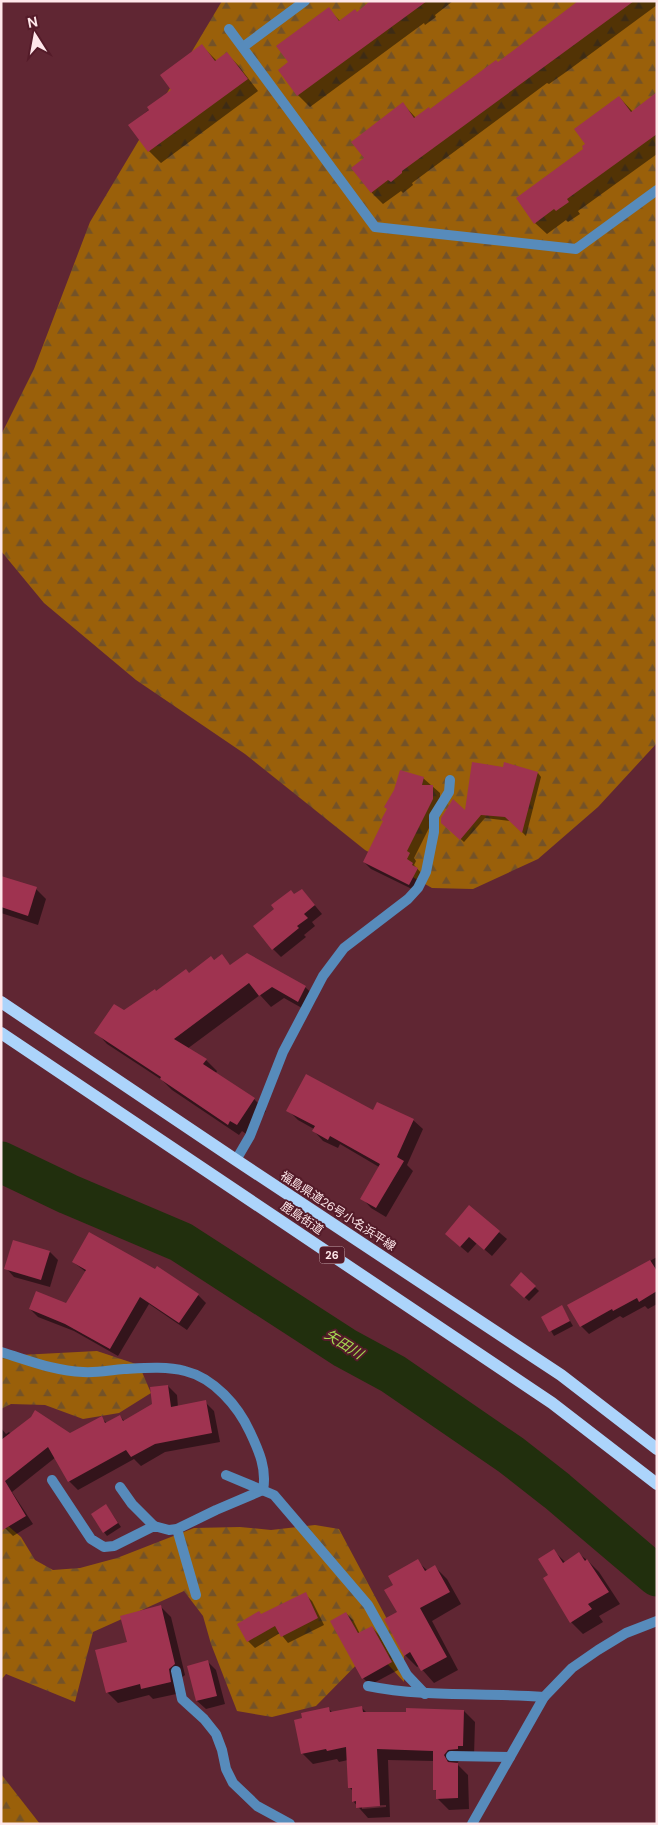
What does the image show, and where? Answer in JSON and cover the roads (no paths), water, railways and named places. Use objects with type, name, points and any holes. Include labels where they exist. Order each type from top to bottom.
[{"type":"main road","name":"福島県道26号小名浜平線","points":[[1,1002],[561,1375],[657,1449]]},
{"type":"main road","name":"鹿島街道","points":[[1,1033],[552,1403],[657,1484]]},
{"type":"street","points":[[243,47],[305,1]]},
{"type":"street","points":[[229,29],[375,227],[576,249],[657,190]]},
{"type":"street","points":[[236,1160],[250,1136],[283,1052],[323,976],[344,948],[418,888],[426,872],[434,832],[434,816],[449,792],[450,780]]},
{"type":"street","points":[[1,1352],[51,1368],[83,1372],[166,1368],[184,1370],[196,1374],[223,1392],[242,1416],[263,1464],[265,1478],[263,1490]]},
{"type":"street","points":[[226,1475],[274,1495],[368,1605],[407,1675],[425,1694]]},
{"type":"street","points":[[52,1480],[91,1538],[104,1547],[114,1546],[154,1526]]},
{"type":"street","points":[[120,1487],[132,1504],[154,1526],[169,1530],[177,1529],[263,1490]]},
{"type":"street","points":[[177,1529],[196,1595]]},
{"type":"street","points":[[472,1824],[544,1697],[572,1668],[598,1650],[626,1633],[657,1621]]},
{"type":"street","points":[[176,1671],[182,1699],[204,1719],[216,1734],[226,1769],[233,1783],[257,1806],[290,1824]]},
{"type":"street","points":[[368,1686],[425,1694],[544,1697]]},
{"type":"street","points":[[452,1756],[510,1757]]},
{"type":"waterway","name":"矢田川","points":[[1,1162],[68,1194],[181,1242],[345,1348],[393,1374],[511,1455],[557,1491],[657,1576]]}]
